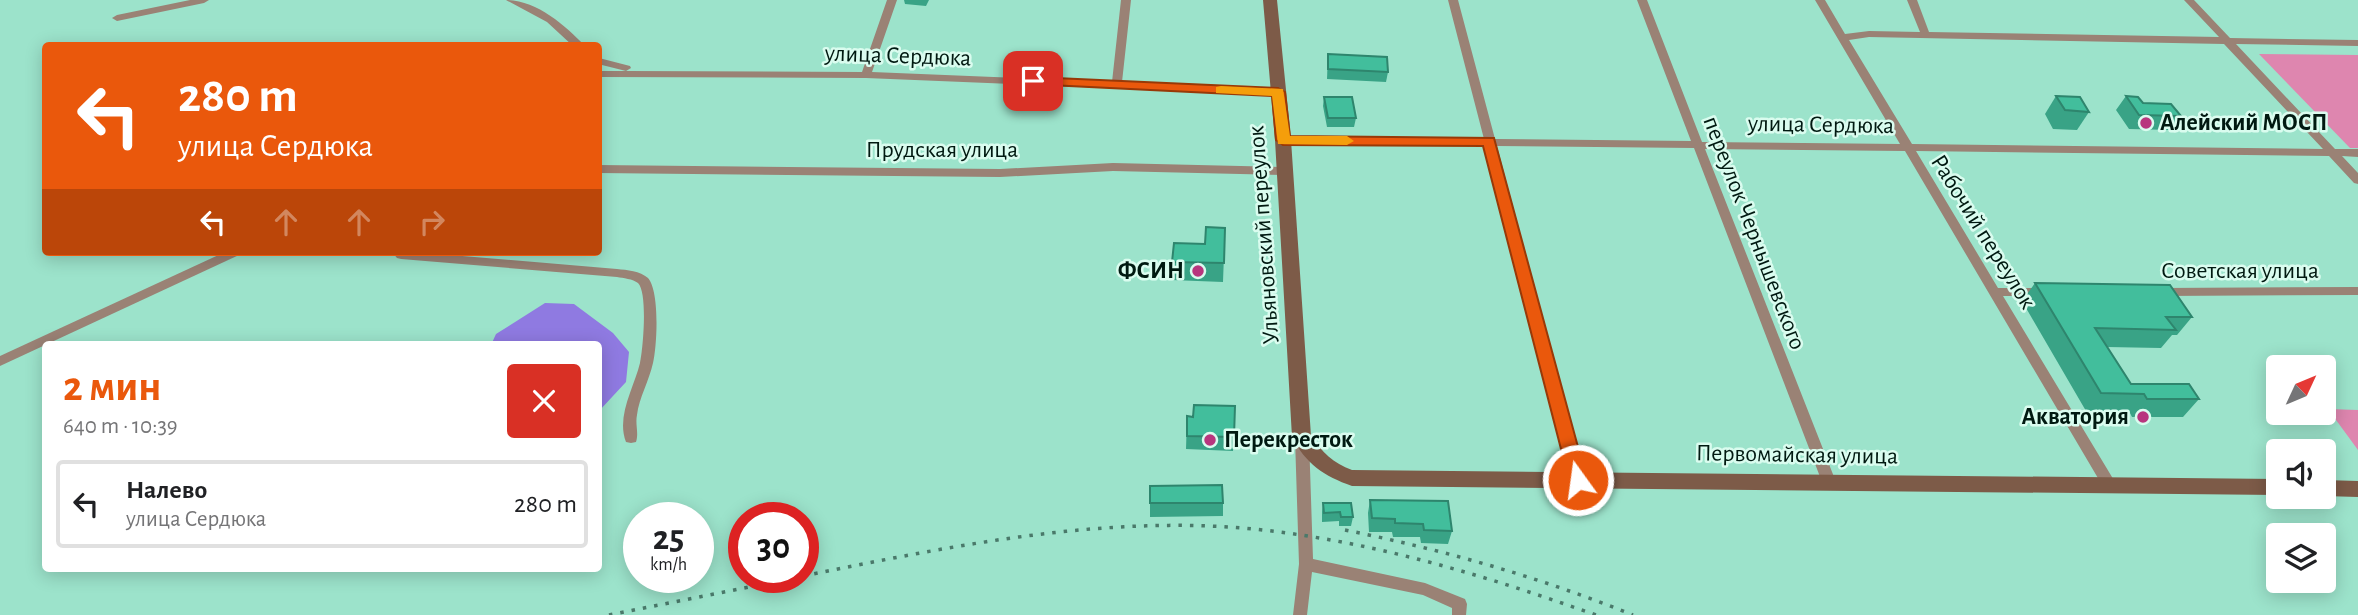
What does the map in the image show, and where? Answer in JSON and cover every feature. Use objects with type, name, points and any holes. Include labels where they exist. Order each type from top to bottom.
[{"type":"main road","name":"Ульяновский переулок","points":[[1270,0],[1283,140],[1302,438]]},
{"type":"main road","name":"Первомайская улица","points":[[1302,438],[1319,462],[1333,471],[1353,478],[2266,487]]},
{"type":"main road","points":[[2336,488],[2358,489]]},
{"type":"street","points":[[117,18],[204,0]]},
{"type":"street","points":[[511,0],[551,20],[570,41]]},
{"type":"street","points":[[866,75],[892,0]]},
{"type":"street","points":[[1117,84],[1126,0]]},
{"type":"street","points":[[1453,0],[1578,480]]},
{"type":"street","name":"переулок Чернышевского","points":[[1642,0],[1829,482]]},
{"type":"street","name":"Рабочий переулок","points":[[1820,0],[1905,147],[1996,292],[2110,486]]},
{"type":"street","points":[[1912,0],[1926,36]]},
{"type":"street","points":[[2189,0],[2358,180]]},
{"type":"street","points":[[1841,38],[1869,34],[2358,43]]},
{"type":"street","points":[[602,62],[643,73]]},
{"type":"street","points":[[602,74],[643,73]]},
{"type":"street","name":"улица Сердюка","points":[[643,73],[866,75],[1278,92]]},
{"type":"street","name":"улица Сердюка","points":[[1283,140],[2358,153]]},
{"type":"street","name":"Прудская улица","points":[[602,169],[1000,173],[1113,167],[1285,171]]},
{"type":"street","points":[[43,341],[226,256]]},
{"type":"street","points":[[412,256],[617,273],[634,276],[643,281],[648,290],[650,310],[647,361],[630,416],[631,438]]},
{"type":"street","name":"Советская улица","points":[[2149,292],[2358,291]]},
{"type":"street","points":[[1996,292],[2052,292]]},
{"type":"street","points":[[0,361],[42,342]]},
{"type":"street","points":[[1300,615],[1306,564],[1302,438]]},
{"type":"street","points":[[1306,564],[1426,589],[1460,604],[1460,615]]},
{"type":"shaded area","points":[[2259,54],[2358,55],[2358,148],[2350,148]]},
{"type":"shaded area","points":[[545,303],[574,304],[613,333],[629,352],[626,382],[602,408],[602,341],[493,341],[496,334]]},
{"type":"shaded area","points":[[2336,409],[2358,410],[2358,450],[2336,420]]},
{"type":"building","points":[[1328,54],[1387,57],[1388,72],[1328,69]]},
{"type":"building","points":[[2056,96],[2080,97],[2089,112],[2065,110]]},
{"type":"building","points":[[2126,96],[2138,97],[2143,103],[2171,104],[2181,116],[2139,115]]},
{"type":"building","points":[[1324,97],[1352,97],[1356,118],[1328,118]]},
{"type":"building","points":[[1206,227],[1225,228],[1224,263],[1172,262],[1174,243],[1205,244]]},
{"type":"building","points":[[2035,283],[2170,285],[2192,317],[2166,317],[2176,330],[2095,328],[2131,384],[2189,384],[2199,399],[2147,399],[2144,394],[2101,393]]},
{"type":"building","points":[[1194,405],[1235,406],[1234,437],[1187,436],[1187,416],[1193,417]]},
{"type":"building","points":[[1222,485],[1223,503],[1150,503],[1150,486]]},
{"type":"building","points":[[1370,500],[1448,501],[1452,531],[1424,530],[1423,524],[1395,523],[1395,519],[1372,518]]},
{"type":"building","points":[[1323,503],[1351,503],[1353,517],[1341,517],[1340,512],[1324,513]]},
{"type":"railway","points":[[819,573],[1021,537],[1132,526],[1188,525],[1243,528],[1333,540],[1466,572],[1596,615]]},
{"type":"railway","points":[[1345,530],[1419,546],[1491,566],[1562,588],[1633,615]]},
{"type":"railway","points":[[609,615],[728,591]]},
{"type":"slow traffic","points":[[1221,90],[1278,92],[1283,140],[1347,141]]},
{"type":"place","name":"Алейский МОСП","points":[[2146,123]]},
{"type":"place","name":"ФСИН","points":[[1198,271]]},
{"type":"place","name":"Акватория","points":[[2143,417]]},
{"type":"place","name":"Перекресток","points":[[1210,440]]},
{"type":"route","points":[[1033,81],[1278,92],[1283,140],[1489,141],[1578,480]]}]
